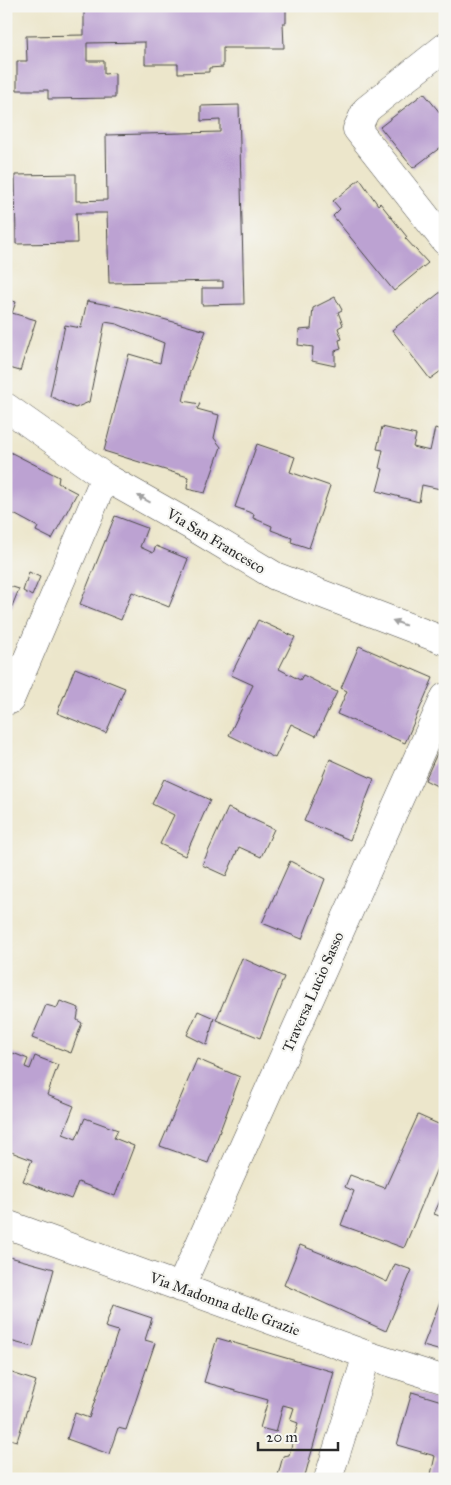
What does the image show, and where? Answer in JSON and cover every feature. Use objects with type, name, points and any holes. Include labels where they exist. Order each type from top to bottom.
[{"type":"street","points":[[445,47],[366,110],[358,129],[445,241]]},
{"type":"street","name":"Via San Francesco","points":[[6,407],[105,477],[275,576],[445,641]]},
{"type":"street","points":[[10,700],[105,477]]},
{"type":"street","name":"Traversa Lucio Sasso","points":[[180,1288],[445,697]]},
{"type":"street","name":"Via Madonna delle Grazie","points":[[6,1224],[367,1355],[445,1380]]},
{"type":"street","points":[[328,1479],[367,1355]]},
{"type":"building","points":[[84,6],[286,6],[286,23],[283,23],[284,48],[223,48],[223,67],[209,68],[209,72],[178,73],[178,64],[145,64],[145,42],[87,43],[87,61],[104,61],[104,74],[115,73],[115,98],[48,99],[48,90],[17,90],[17,61],[27,61],[26,36],[84,35]]},
{"type":"building","points":[[424,93],[445,119],[445,144],[413,168],[380,127]]},
{"type":"building","points":[[239,105],[244,304],[202,305],[202,288],[223,288],[223,281],[109,283],[107,213],[76,213],[77,243],[16,244],[15,175],[76,174],[76,201],[107,200],[106,135],[220,132],[220,120],[201,121],[201,106]]},
{"type":"building","points":[[360,179],[378,205],[380,203],[407,237],[405,238],[428,263],[394,291],[333,216],[340,209],[333,201]]},
{"type":"building","points":[[442,291],[445,295],[445,368],[430,379],[392,330]]},
{"type":"building","points":[[335,297],[342,310],[338,312],[343,325],[338,328],[342,339],[339,340],[341,349],[335,351],[335,366],[312,361],[313,347],[298,345],[299,330],[311,329],[313,308]]},
{"type":"building","points":[[6,299],[16,302],[12,313],[36,320],[20,371],[6,367]]},
{"type":"building","points":[[87,301],[120,307],[206,331],[190,371],[183,401],[200,404],[197,409],[219,415],[214,438],[221,447],[205,493],[187,489],[188,477],[104,451],[129,354],[160,363],[164,343],[117,324],[105,322],[89,402],[75,408],[50,396],[65,325],[81,328]]},
{"type":"building","points":[[382,427],[416,435],[413,447],[430,451],[435,428],[445,431],[445,490],[422,485],[419,502],[377,491],[383,469],[379,468],[383,450],[377,449]]},
{"type":"building","points":[[257,444],[295,457],[290,472],[330,486],[309,548],[291,542],[292,538],[271,530],[272,526],[253,518],[254,514],[235,507]]},
{"type":"building","points":[[6,450],[59,477],[58,483],[77,493],[52,539],[36,531],[38,527],[12,513],[8,521],[6,520]]},
{"type":"building","points":[[115,516],[147,528],[140,547],[153,553],[156,546],[188,559],[169,607],[132,592],[121,620],[80,604]]},
{"type":"building","points":[[29,572],[40,577],[32,596],[23,591]]},
{"type":"building","points":[[6,585],[19,589],[6,621]]},
{"type":"building","points":[[258,620],[295,637],[279,669],[300,680],[303,675],[337,692],[316,736],[291,724],[275,758],[229,735],[253,685],[231,675]]},
{"type":"building","points":[[359,646],[433,678],[405,743],[337,714],[347,691],[341,688]]},
{"type":"building","points":[[75,668],[125,688],[106,733],[57,713]]},
{"type":"building","points":[[445,736],[445,790],[425,780]]},
{"type":"building","points":[[330,759],[374,779],[350,840],[304,821]]},
{"type":"building","points":[[164,779],[210,800],[185,856],[160,844],[174,815],[152,804]]},
{"type":"building","points":[[228,808],[274,829],[261,857],[239,847],[226,876],[202,865]]},
{"type":"building","points":[[290,861],[325,879],[302,939],[262,923]]},
{"type":"building","points":[[242,958],[284,977],[260,1038],[216,1020]]},
{"type":"building","points":[[60,1001],[79,1008],[77,1020],[82,1023],[71,1053],[32,1038],[46,1005],[57,1008]]},
{"type":"building","points":[[198,1011],[214,1018],[207,1045],[187,1035]]},
{"type":"building","points":[[13,1053],[28,1059],[25,1067],[30,1069],[35,1056],[58,1065],[47,1095],[74,1106],[63,1134],[76,1139],[85,1118],[118,1130],[114,1138],[134,1146],[115,1196],[78,1182],[71,1199],[23,1181],[32,1160],[6,1150],[6,1058],[10,1059]]},
{"type":"building","points":[[197,1059],[240,1077],[208,1163],[160,1146]]},
{"type":"building","points":[[418,1115],[445,1127],[445,1149],[404,1248],[341,1225],[354,1191],[345,1187],[350,1175],[385,1188]]},
{"type":"building","points":[[445,1190],[445,1218],[434,1214]]},
{"type":"building","points":[[300,1245],[387,1282],[395,1264],[412,1270],[386,1331],[284,1285]]},
{"type":"building","points":[[6,1256],[54,1269],[33,1347],[6,1340]]},
{"type":"building","points":[[445,1288],[445,1352],[423,1346]]},
{"type":"building","points":[[113,1305],[152,1318],[145,1340],[155,1343],[126,1430],[118,1428],[109,1454],[67,1439],[75,1413],[89,1418],[118,1331],[105,1327]]},
{"type":"building","points":[[217,1338],[334,1372],[304,1479],[277,1479],[283,1456],[289,1455],[298,1423],[290,1420],[294,1408],[283,1405],[276,1432],[260,1428],[268,1400],[204,1382]]},
{"type":"building","points":[[6,1371],[36,1381],[17,1441],[6,1438]]},
{"type":"building","points":[[412,1392],[445,1402],[445,1479],[430,1479],[435,1456],[397,1445]]}]
